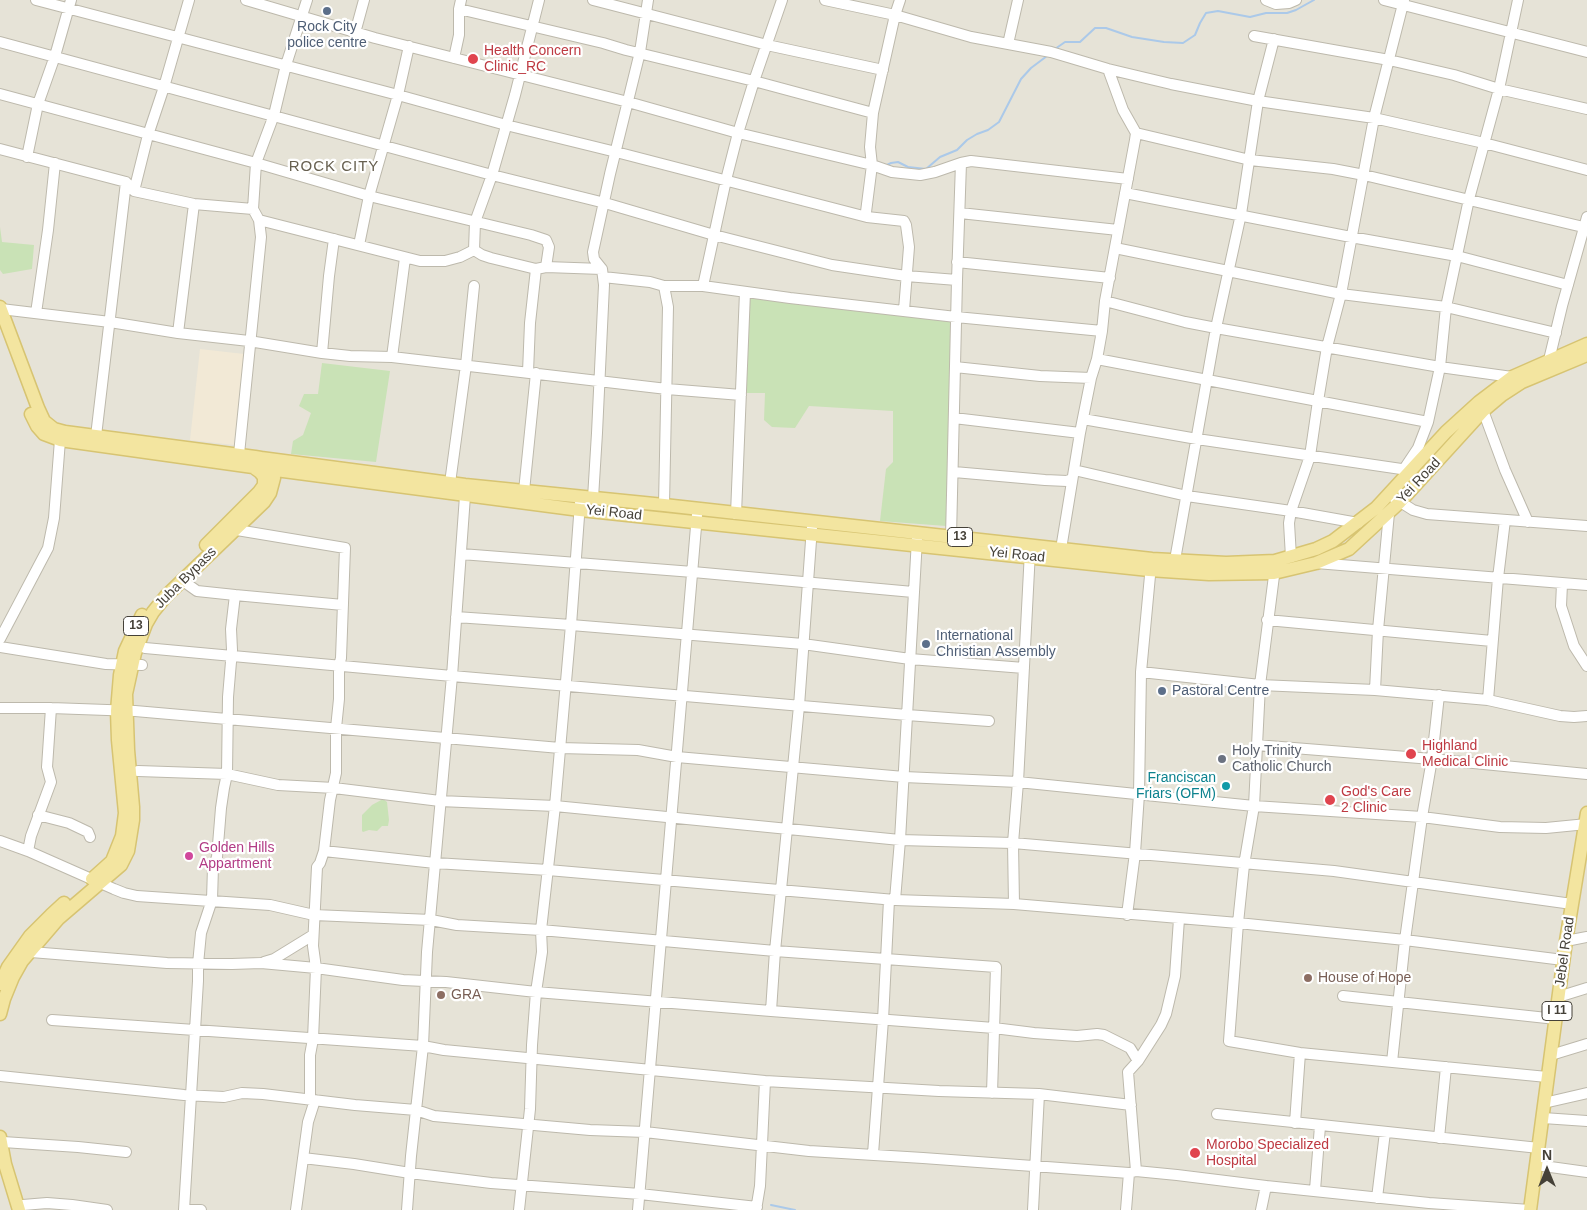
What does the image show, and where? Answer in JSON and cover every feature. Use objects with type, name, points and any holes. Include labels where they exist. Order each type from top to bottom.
[{"type":"main road","points":[[0,308],[38,408],[44,421],[54,429],[239,454],[257,463]]},
{"type":"main road","points":[[0,325],[32,416],[44,434],[60,440],[257,463]]},
{"type":"main road","name":"Yei Road","points":[[257,463],[524,491],[696,522],[812,528],[1151,564],[1175,560],[1275,567],[1291,557],[1333,541],[1395,499],[1481,406],[1512,377],[1587,344]]},
{"type":"main road","name":"Yei Road","points":[[917,539],[952,536],[1030,551],[1061,549],[1209,574],[1316,563],[1349,549],[1389,513],[1407,470],[1446,432],[1481,406],[1522,382],[1587,355]]},
{"type":"main road","name":"Yei Road","points":[[257,463],[272,470],[465,496],[664,505],[736,514],[812,528]]},
{"type":"main road","name":"Juba Bypass","points":[[0,984],[4,965],[51,914],[112,862],[118,850],[122,836],[124,813],[117,711],[120,675],[125,651],[144,610],[264,485],[264,478],[257,463]]},
{"type":"main road","name":"Juba Bypass","points":[[0,1014],[13,976],[22,961],[58,919],[120,866],[128,852],[134,807],[128,750],[126,694],[138,642],[153,612],[166,596],[264,502],[273,485],[272,470]]},
{"type":"main road","name":"Jebel Road","points":[[1530,1210],[1566,941],[1572,904],[1581,880],[1587,821]]},
{"type":"main road","points":[[2,1140],[6,1164],[21,1208]]},
{"type":"main road","points":[[0,1173],[10,1210]]},
{"type":"street","points":[[36,0],[70,4],[178,36],[506,125],[867,217],[904,222],[909,247],[904,310]]},
{"type":"street","points":[[134,190],[148,135],[189,0]]},
{"type":"street","points":[[246,0],[355,33],[628,102],[738,133],[872,165],[892,172],[920,175],[971,161],[1128,179]]},
{"type":"street","points":[[239,454],[261,237],[259,220],[253,209],[256,163],[274,115],[286,65],[307,0]]},
{"type":"street","points":[[355,33],[364,0]]},
{"type":"street","points":[[474,250],[475,222],[492,175],[539,0]]},
{"type":"street","points":[[594,0],[767,45],[882,70]]},
{"type":"street","points":[[519,1210],[529,1124],[531,1058],[536,992],[542,952],[541,930],[555,806],[576,563],[600,380],[602,273],[594,259],[593,252],[640,52],[648,0]]},
{"type":"street","points":[[702,286],[738,133],[782,0]]},
{"type":"street","points":[[825,0],[895,15],[971,36],[1051,52],[1108,69],[1171,84],[1374,118],[1484,143],[1587,170]]},
{"type":"street","points":[[867,217],[872,165],[870,147],[873,113],[900,0]]},
{"type":"street","points":[[1008,44],[1018,0]]},
{"type":"street","points":[[1266,0],[1276,4],[1289,3],[1296,0]]},
{"type":"street","points":[[1384,0],[1403,2],[1511,33],[1587,52]]},
{"type":"street","points":[[1083,419],[1407,470],[1428,422],[1440,367],[1446,307],[1469,199],[1499,89],[1518,0]]},
{"type":"street","points":[[1291,557],[1289,523],[1291,511],[1310,456],[1327,347],[1340,294],[1374,118],[1403,2]]},
{"type":"street","points":[[27,157],[38,104],[55,56],[70,4]]},
{"type":"street","points":[[454,58],[459,35],[460,4],[533,26],[754,81],[873,113]]},
{"type":"street","points":[[1254,36],[1389,60],[1454,75],[1499,89],[1587,109]]},
{"type":"street","points":[[1175,560],[1188,496],[1216,328],[1250,160],[1258,100],[1274,39]]},
{"type":"street","points":[[0,42],[492,175],[605,203],[714,235],[832,265],[906,276],[957,280]]},
{"type":"street","points":[[359,245],[369,196],[398,95],[408,46]]},
{"type":"street","points":[[1061,549],[1080,433],[1091,378],[1097,359],[1105,301],[1136,133],[1123,110],[1108,69]]},
{"type":"street","points":[[0,94],[256,163],[369,196],[546,240],[549,247],[541,268],[530,323],[532,372],[524,491]]},
{"type":"street","points":[[1136,133],[1250,160],[1332,169],[1364,175],[1586,224],[1562,306],[1549,360]]},
{"type":"street","points":[[0,149],[126,182],[134,190],[194,204],[253,209]]},
{"type":"street","points":[[36,313],[55,163]]},
{"type":"street","points":[[952,536],[957,262],[961,163]]},
{"type":"street","points":[[96,436],[126,182]]},
{"type":"street","points":[[1125,192],[1457,256],[1568,285]]},
{"type":"street","points":[[178,333],[194,204]]},
{"type":"street","points":[[960,213],[1118,230]]},
{"type":"street","points":[[259,220],[405,258],[432,262],[460,257],[474,250]]},
{"type":"street","points":[[322,354],[334,239]]},
{"type":"street","points":[[1116,248],[1340,294],[1446,307],[1556,332]]},
{"type":"street","points":[[474,250],[491,258],[541,268],[602,273],[664,286],[702,286],[956,317],[1102,331]]},
{"type":"street","points":[[392,357],[405,258]]},
{"type":"street","points":[[957,262],[1110,278]]},
{"type":"street","points":[[450,484],[466,365],[474,286]]},
{"type":"street","points":[[664,286],[668,307],[664,505]]},
{"type":"street","points":[[736,514],[745,292]]},
{"type":"street","points":[[1105,301],[1216,328],[1440,367],[1512,377]]},
{"type":"street","points":[[0,308],[249,341],[322,354],[392,357],[667,389],[741,395]]},
{"type":"street","points":[[1097,359],[1428,422]]},
{"type":"street","points":[[955,367],[1040,376],[1091,378]]},
{"type":"street","points":[[1481,406],[1528,522]]},
{"type":"street","points":[[954,418],[1080,433]]},
{"type":"street","points":[[0,639],[48,548],[54,518],[60,440]]},
{"type":"street","points":[[954,472],[1067,481],[1073,474]]},
{"type":"street","points":[[1073,474],[1188,496],[1358,523]]},
{"type":"street","points":[[407,1210],[423,1046],[425,981],[452,676],[465,496]]},
{"type":"street","points":[[1395,499],[1413,510],[1427,514],[1587,526]]},
{"type":"street","points":[[638,1210],[688,635],[697,509]]},
{"type":"street","points":[[1375,690],[1378,630],[1389,513]]},
{"type":"street","points":[[1488,700],[1492,641],[1505,520]]},
{"type":"street","points":[[771,1012],[799,706],[812,528]]},
{"type":"street","points":[[237,530],[345,548],[339,699],[336,728],[337,758],[324,852],[320,863],[316,867],[312,946],[316,968],[313,1039],[310,1055],[312,1100],[296,1210]]},
{"type":"street","points":[[873,1154],[886,959],[900,840],[917,539]]},
{"type":"street","points":[[1014,904],[1013,843],[1030,551]]},
{"type":"street","points":[[461,554],[913,592]]},
{"type":"street","points":[[1316,563],[1587,586]]},
{"type":"street","points":[[1127,915],[1135,853],[1139,794],[1141,672],[1151,564]]},
{"type":"street","points":[[1275,567],[1260,685],[1254,806],[1244,864],[1229,1041],[1300,1053],[1548,1077]]},
{"type":"street","points":[[183,581],[197,591],[343,605]]},
{"type":"street","points":[[1562,584],[1561,606],[1574,646],[1587,666]]},
{"type":"street","points":[[201,1210],[186,1210],[190,1095],[201,933],[212,900],[213,867],[217,857],[221,808],[228,774],[228,697],[235,596]]},
{"type":"street","points":[[456,616],[803,644],[910,659],[1024,668]]},
{"type":"street","points":[[1267,620],[1492,641]]},
{"type":"street","points":[[0,647],[106,664],[142,665]]},
{"type":"street","points":[[145,648],[565,686],[989,721]]},
{"type":"street","points":[[1141,672],[1260,685],[1439,695],[1488,700],[1560,716],[1587,716]]},
{"type":"street","points":[[1392,1062],[1413,881],[1432,759],[1439,695]]},
{"type":"street","points":[[0,708],[117,711],[560,748],[638,750],[677,757],[904,777],[1018,782],[1254,806],[1422,817],[1500,827],[1546,828],[1587,821]]},
{"type":"street","points":[[28,851],[38,815],[51,782],[47,768],[51,708]]},
{"type":"street","points":[[1256,745],[1587,774]]},
{"type":"street","points":[[138,771],[228,774],[278,785],[334,788],[440,801],[555,806],[900,840],[1013,843],[1334,871],[1572,904]]},
{"type":"street","points":[[38,815],[69,823],[88,832],[90,837]]},
{"type":"street","points":[[0,841],[28,851],[124,893],[137,896],[270,905],[314,915],[430,920],[457,925],[541,930],[775,952],[996,967],[992,1093]]},
{"type":"street","points":[[324,852],[435,863],[548,870],[892,900],[1014,904],[1406,940],[1564,960]]},
{"type":"street","points":[[1126,1210],[1132,1172],[1131,1105],[1128,1072],[1138,1061],[1166,1014],[1175,976],[1179,919]]},
{"type":"street","points":[[261,963],[274,959],[313,935]]},
{"type":"street","points":[[1566,941],[1587,937]]},
{"type":"street","points":[[31,952],[198,964],[261,963],[316,968],[404,980],[536,992],[771,1012],[994,1028],[1034,1033],[1104,1035],[1130,1048],[1138,1061]]},
{"type":"street","points":[[1558,997],[1587,988]]},
{"type":"street","points":[[1343,996],[1556,1019]]},
{"type":"street","points":[[52,1020],[423,1046],[444,1050],[765,1081],[939,1091],[1039,1094],[1131,1105]]},
{"type":"street","points":[[1551,1055],[1587,1044]]},
{"type":"street","points":[[1295,1123],[1300,1053]]},
{"type":"street","points":[[1439,1138],[1446,1067]]},
{"type":"street","points":[[0,1076],[190,1095],[224,1097],[242,1093],[262,1094],[416,1110],[434,1116],[502,1123],[645,1132],[808,1151],[1177,1175],[1315,1190],[1428,1206],[1530,1210]]},
{"type":"street","points":[[303,1158],[491,1183],[640,1194],[756,1208],[760,1186],[765,1081]]},
{"type":"street","points":[[1544,1103],[1587,1093]]},
{"type":"street","points":[[1033,1210],[1039,1094]]},
{"type":"street","points":[[1217,1114],[1538,1148]]},
{"type":"street","points":[[1543,1118],[1587,1121]]},
{"type":"street","points":[[1315,1190],[1320,1126]]},
{"type":"street","points":[[1377,1198],[1385,1132]]},
{"type":"street","points":[[2,1140],[126,1152]]},
{"type":"street","points":[[1536,1165],[1587,1172]]},
{"type":"street","points":[[1261,1210],[1266,1186]]},
{"type":"street","points":[[21,1208],[48,1203],[72,1204],[107,1210]]},
{"type":"shaded area","points":[[0,0],[1587,0],[1587,1210],[0,1210]]},
{"type":"shaded area","points":[[200,349],[244,354],[234,445],[190,440]]},
{"type":"green space","points":[[0,227],[2,242],[34,245],[32,269],[3,274],[0,270]]},
{"type":"green space","points":[[748,297],[952,318],[946,526],[880,521],[886,469],[893,462],[893,411],[809,406],[795,428],[772,427],[764,420],[765,393],[744,393]]},
{"type":"green space","points":[[322,363],[390,371],[376,462],[291,454],[293,441],[303,435],[311,413],[299,406],[304,394],[318,394]]},
{"type":"green space","points":[[383,799],[387,802],[388,826],[382,826],[377,831],[369,830],[363,832],[362,815],[372,805]]},
{"type":"waterway","points":[[1055,49],[1065,42],[1080,42],[1095,28],[1106,28],[1132,37],[1183,43],[1195,35],[1206,13],[1218,11],[1250,17],[1266,13],[1287,13],[1314,0]]},
{"type":"waterway","points":[[887,165],[898,162],[908,167],[926,169],[940,157],[957,150],[967,140],[988,130],[999,122],[1021,79],[1031,68],[1047,56]]},
{"type":"waterway","points":[[771,1205],[795,1210]]},
{"type":"place","name":"Rock City police centre","points":[[327,11]]},
{"type":"place","name":"Health Concern Clinic_RC","points":[[473,59]]},
{"type":"place","name":"International Christian Assembly","points":[[926,644]]},
{"type":"place","name":"Pastoral Centre","points":[[1162,691]]},
{"type":"place","name":"Highland Medical Clinic","points":[[1411,754]]},
{"type":"place","name":"Holy Trinity Catholic Church","points":[[1222,759]]},
{"type":"place","name":"Franciscan Friars (OFM)","points":[[1226,786]]},
{"type":"place","name":"God's Care 2 Clinic","points":[[1330,800]]},
{"type":"place","name":"Golden Hills Appartment","points":[[189,856]]},
{"type":"place","name":"House of Hope","points":[[1308,978]]},
{"type":"place","name":"GRA","points":[[441,995]]},
{"type":"place","name":"Morobo Specialized Hospital","points":[[1195,1153]]},
{"type":"district","name":"ROCK CITY","points":[[334,167]]}]
